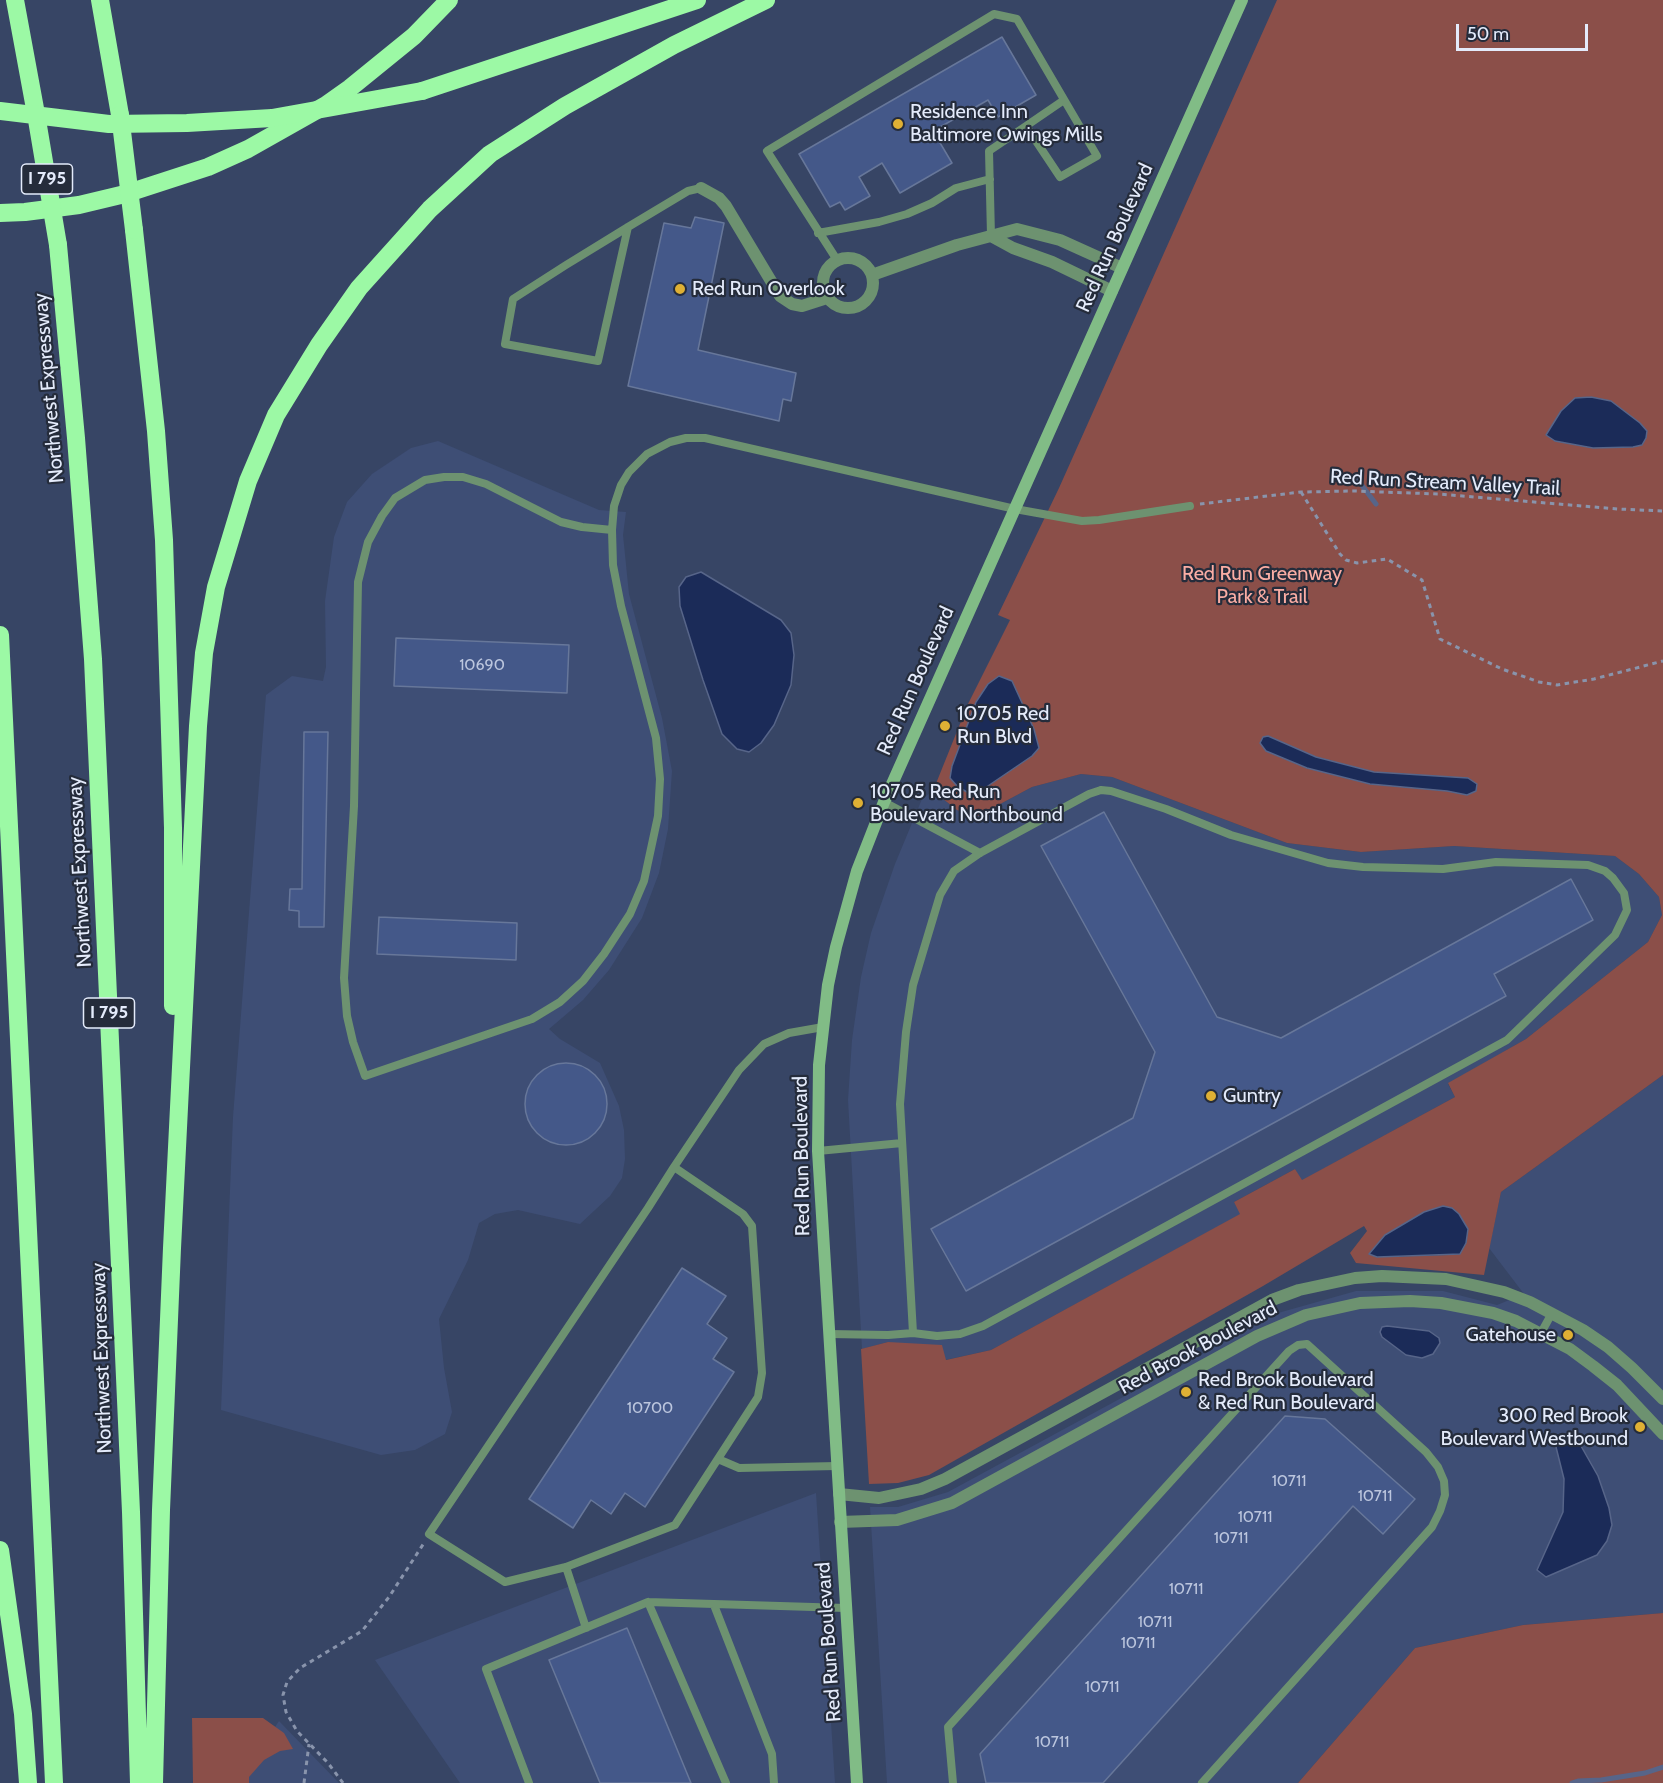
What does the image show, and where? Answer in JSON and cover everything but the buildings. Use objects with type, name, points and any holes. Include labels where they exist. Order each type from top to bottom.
[{"type":"highway","name":"Northwest Expressway","points":[[15,0],[58,245],[93,660],[130,1500],[139,1783]]},
{"type":"highway","points":[[100,0],[120,115],[134,230],[156,431],[164,540],[173,828],[172,1248]]},
{"type":"highway","points":[[0,213],[79,205],[125,194],[208,167],[248,149],[326,105],[350,88],[414,36],[449,0]]},
{"type":"highway","points":[[0,111],[109,124],[187,123],[272,118],[422,91],[698,0]]},
{"type":"highway","points":[[154,1783],[161,1510],[172,1248],[204,653],[216,587],[248,481],[276,415],[319,345],[359,288],[430,209],[490,154],[565,106],[674,45],[766,0]]},
{"type":"highway","points":[[0,635],[54,1783]]},
{"type":"highway","points":[[0,1550],[23,1714],[28,1783]]},
{"type":"main road","name":"Red Run Boulevard","points":[[858,1783],[818,1151],[818,1097],[823,1027],[834,957],[857,872],[884,802],[1242,0]]},
{"type":"street","points":[[701,188],[719,198],[726,206],[780,296],[792,304],[802,306],[827,298]]},
{"type":"street","points":[[872,275],[922,256],[1017,229],[1042,234],[1122,268]]},
{"type":"street","points":[[992,236],[1012,248],[1052,262],[1113,291]]},
{"type":"street","points":[[845,258],[862,262],[872,275],[872,291],[862,303],[848,308],[840,307],[827,298],[822,284],[823,277],[831,264],[837,260],[845,258]]},
{"type":"street","name":"Red Brook Boulevard","points":[[839,1494],[879,1498],[921,1489],[945,1479],[1272,1300],[1299,1290],[1355,1278],[1382,1276],[1446,1279],[1504,1292],[1552,1312],[1583,1330],[1608,1347],[1632,1368],[1663,1400]]},
{"type":"street","name":"Red Brook Boulevard","points":[[840,1522],[897,1520],[952,1503],[1257,1336],[1283,1324],[1328,1309],[1382,1302],[1441,1303],[1493,1313],[1541,1333],[1570,1349],[1617,1385],[1663,1434]]},
{"type":"lane","points":[[837,260],[767,151],[994,14],[1017,19],[1096,156],[1060,177],[1026,126]]},
{"type":"lane","points":[[992,236],[989,151],[1064,100]]},
{"type":"lane","points":[[818,233],[879,222],[907,214],[932,203],[956,188],[990,179]]},
{"type":"lane","points":[[628,226],[598,361],[505,344],[513,299],[628,226],[688,191],[701,188]]},
{"type":"lane","points":[[612,530],[561,522],[486,484],[463,477],[444,477],[425,480],[395,498],[382,516],[369,542],[358,582],[354,806],[344,978],[347,1016],[365,1076],[532,1019],[560,1002],[583,981],[630,914],[644,881],[658,816],[660,779],[656,738],[615,575],[612,530],[617,495],[629,472],[655,449],[686,438],[723,441],[1015,509],[1082,521],[1190,506]]},
{"type":"lane","points":[[829,1334],[913,1333],[937,1336],[960,1334],[983,1326],[1507,1040],[1615,935],[1627,910],[1624,893],[1605,871],[1588,865],[1496,862],[1443,869],[1363,867],[1328,863],[1231,835],[1166,809],[1111,791],[1101,790],[1089,794],[980,853],[954,871],[940,895],[913,985],[906,1032],[900,1104],[913,1333]]},
{"type":"lane","points":[[884,802],[980,853]]},
{"type":"lane","points":[[674,1167],[743,1214],[752,1226],[762,1373],[758,1397],[675,1525],[566,1567],[505,1582],[429,1534],[674,1167],[739,1070],[764,1044],[789,1033],[823,1027]]},
{"type":"lane","points":[[818,1151],[902,1143]]},
{"type":"lane","points":[[1541,1333],[1552,1312]]},
{"type":"lane","points":[[953,1783],[948,1727],[1288,1351],[1298,1345],[1307,1344],[1426,1452],[1438,1467],[1444,1481],[1444,1495],[1440,1511],[1432,1527],[1202,1783]]},
{"type":"lane","points":[[718,1459],[739,1468],[837,1466]]},
{"type":"lane","points":[[566,1567],[586,1628]]},
{"type":"lane","points":[[529,1783],[486,1669],[648,1602],[846,1608]]},
{"type":"lane","points":[[648,1602],[726,1783]]},
{"type":"lane","points":[[714,1605],[772,1754],[774,1783]]},
{"type":"path","name":"Red Run Stream Valley Trail","points":[[1190,506],[1301,492],[1392,491],[1663,511]]},
{"type":"path","points":[[1301,492],[1346,560],[1357,563],[1387,560],[1422,580],[1440,639],[1502,669],[1557,686],[1663,661]]},
{"type":"path","points":[[344,1783],[297,1731],[286,1712],[284,1695],[287,1682],[300,1668],[362,1631],[395,1588],[429,1534]]},
{"type":"path","points":[[304,1783],[309,1744]]},
{"type":"shaded area","points":[[1591,397],[1611,401],[1640,423],[1647,431],[1642,445],[1593,448],[1555,441],[1546,435],[1561,411],[1575,398]]},
{"type":"shaded area","points":[[438,441],[599,510],[626,512],[623,535],[629,594],[662,718],[672,771],[668,829],[659,873],[642,918],[609,970],[583,1000],[549,1029],[560,1039],[600,1063],[619,1106],[624,1130],[625,1159],[622,1178],[610,1196],[580,1224],[518,1210],[495,1214],[479,1223],[468,1260],[439,1319],[444,1368],[452,1412],[445,1434],[415,1450],[381,1455],[221,1410],[233,1117],[266,695],[292,676],[323,681],[326,667],[325,601],[334,537],[347,502],[372,474],[411,448]]},
{"type":"shaded area","points":[[701,572],[781,620],[791,633],[794,655],[791,685],[774,725],[761,743],[749,752],[737,749],[722,734],[680,606],[679,587],[686,577]]},
{"type":"shaded area","points":[[999,676],[1012,681],[1034,729],[1039,748],[1032,756],[979,792],[967,792],[958,787],[950,778],[952,766],[976,702],[988,684]]},
{"type":"shaded area","points":[[1268,736],[1316,757],[1374,772],[1468,778],[1477,784],[1476,791],[1467,795],[1370,784],[1307,768],[1266,751],[1260,743],[1263,737]]},
{"type":"shaded area","points":[[1081,774],[1112,777],[1287,843],[1361,852],[1454,846],[1615,856],[1639,874],[1659,897],[1662,915],[1648,942],[1526,1039],[1448,1084],[1455,1097],[1301,1181],[1295,1169],[1234,1202],[1241,1214],[991,1350],[945,1360],[888,1342],[862,1349],[848,1100],[852,1040],[861,977],[871,933],[895,864],[922,799],[933,791],[957,810],[974,818],[1032,787]]},
{"type":"shaded area","points":[[1663,1075],[1663,1613],[1523,1625],[1415,1648],[1298,1783],[887,1783],[870,1507],[898,1507],[948,1492],[1278,1313],[1356,1291],[1443,1291],[1497,1305],[1524,1294],[1489,1248],[1501,1192]]},
{"type":"shaded area","points":[[1443,1206],[1452,1208],[1459,1214],[1468,1229],[1466,1243],[1460,1254],[1377,1257],[1369,1254],[1385,1235],[1424,1212]]},
{"type":"shaded area","points":[[1382,1327],[1429,1331],[1439,1338],[1440,1343],[1433,1354],[1422,1358],[1406,1355],[1382,1337],[1380,1332]]},
{"type":"shaded area","points":[[1568,1433],[1581,1446],[1598,1476],[1612,1525],[1607,1541],[1597,1555],[1546,1577],[1537,1570],[1563,1512],[1564,1479],[1556,1447],[1558,1437]]},
{"type":"shaded area","points":[[816,1493],[835,1783],[460,1783],[375,1660]]},
{"type":"shaded area","points":[[279,1721],[339,1783],[238,1783]]},
{"type":"green space","name":"Red Run Greenway Park & Trail","points":[[1277,0],[1663,0],[1663,1075],[1501,1192],[1484,1275],[1356,1263],[1350,1253],[1367,1231],[1364,1226],[1263,1286],[929,1475],[898,1483],[869,1484],[861,1349],[888,1342],[942,1345],[946,1360],[991,1350],[1240,1214],[1234,1202],[1295,1169],[1302,1180],[1455,1097],[1448,1083],[1526,1039],[1648,942],[1662,915],[1659,897],[1639,874],[1615,856],[1454,846],[1361,852],[1287,843],[1112,777],[1081,774],[1032,787],[974,818],[957,810],[933,791],[968,704],[1010,620],[998,615],[1059,488]],"holes":[[[988,684],[1021,700],[1034,729],[1039,748],[1032,756],[979,792],[950,778],[952,766],[976,702]],[[1452,1208],[1459,1214],[1468,1229],[1448,1255],[1377,1257],[1370,1254],[1385,1235]]]},
{"type":"green space","points":[[1663,1613],[1663,1783],[1298,1783],[1415,1648],[1523,1625]]},
{"type":"green space","points":[[192,1718],[263,1718],[284,1733],[293,1749],[280,1751],[264,1760],[249,1777],[249,1783],[193,1783]]},
{"type":"waterway","points":[[1357,479],[1376,504]]},
{"type":"waterway","points":[[1572,1783],[1645,1773],[1663,1767]]},
{"type":"place","name":"Residence Inn Baltimore Owings Mills","points":[[898,124]]},
{"type":"place","name":"Red Run Overlook","points":[[680,289]]},
{"type":"place","name":"10705 Red Run Blvd","points":[[945,726]]},
{"type":"place","name":"10705 Red Run Boulevard Northbound","points":[[858,803]]},
{"type":"place","name":"Guntry","points":[[1211,1096]]},
{"type":"place","name":"Gatehouse","points":[[1568,1335]]},
{"type":"place","name":"Red Brook Boulevard & Red Run Boulevard","points":[[1186,1392]]},
{"type":"place","name":"300 Red Brook Boulevard Westbound","points":[[1640,1427]]}]
